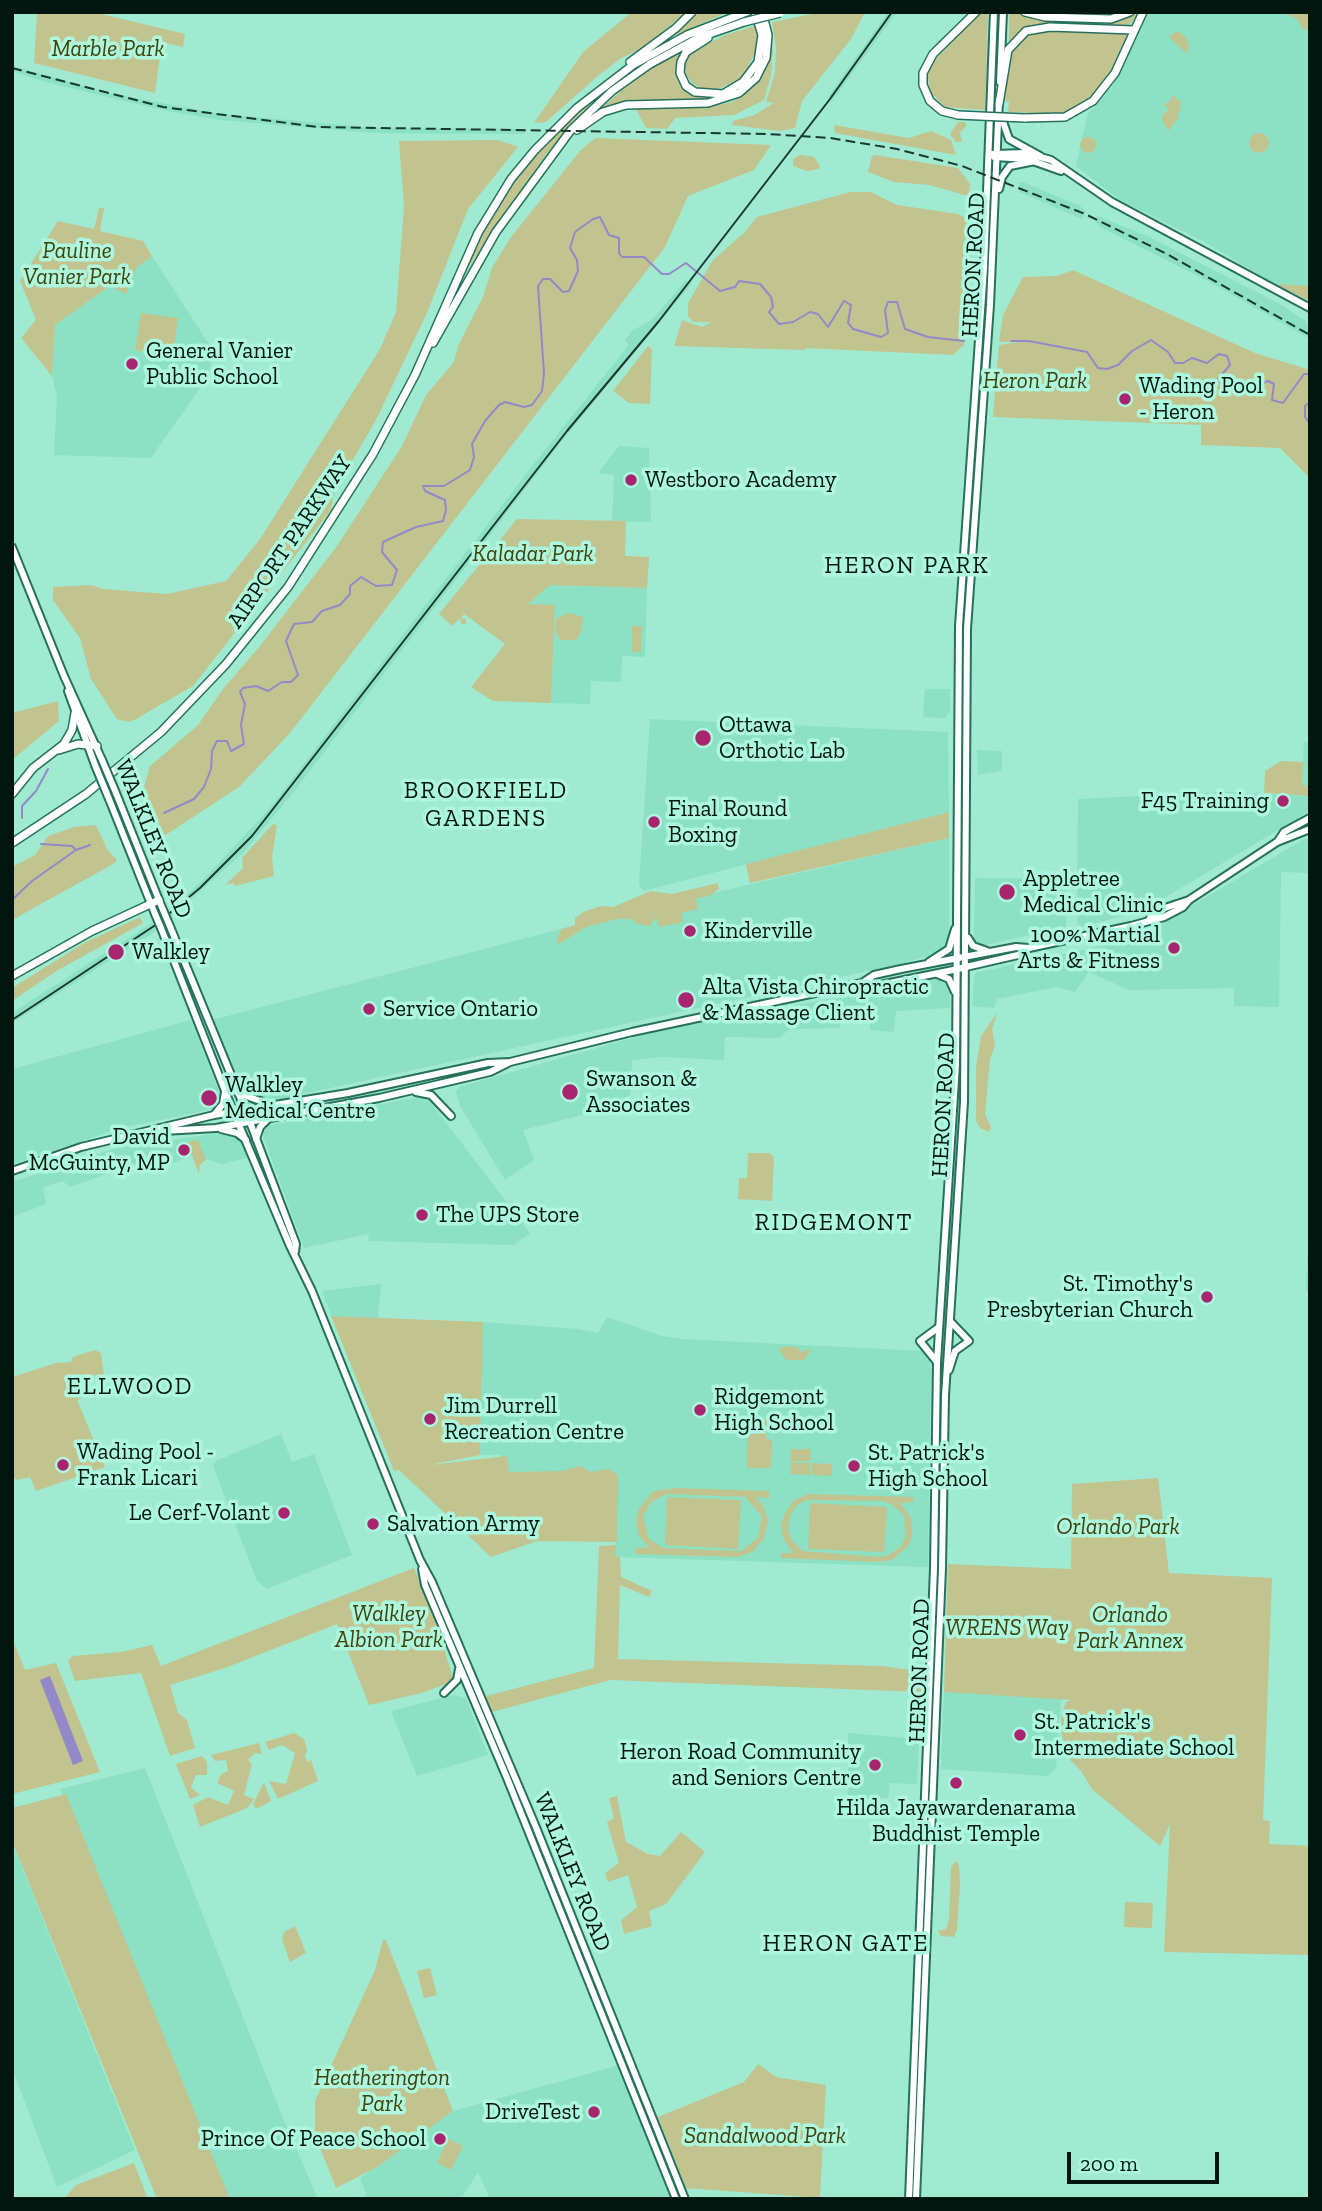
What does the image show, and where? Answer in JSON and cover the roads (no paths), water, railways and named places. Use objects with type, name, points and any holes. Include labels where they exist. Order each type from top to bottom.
[{"type":"highway","points":[[581,104],[605,81],[681,24],[691,12]]},
{"type":"highway","points":[[744,16],[686,52],[680,73],[690,89],[706,95],[723,94],[748,77],[758,62],[763,41],[755,12]]},
{"type":"highway","points":[[559,147],[586,122],[615,108],[640,102],[708,103],[744,90],[761,69],[767,52],[768,29],[762,12]]},
{"type":"highway","points":[[976,12],[933,54],[923,73],[923,85],[930,101],[942,111],[958,116],[1024,118],[1065,117],[1093,101],[1115,73],[1143,12]]},
{"type":"highway","points":[[1026,12],[1045,17],[1111,19],[1130,12]]},
{"type":"highway","name":"AIRPORT PARKWAY","points":[[415,375],[490,212],[528,158],[581,104],[656,51],[697,30],[744,16],[783,13]]},
{"type":"highway","name":"AIRPORT PARKWAY","points":[[12,844],[86,794],[136,755],[226,664],[288,587],[373,454],[496,232],[559,147],[588,113],[637,72],[744,16]]},
{"type":"highway","points":[[999,104],[1008,50],[1026,31],[1050,27],[1134,30]]},
{"type":"highway","points":[[12,794],[33,768],[55,752],[71,732],[75,713]]},
{"type":"highway","points":[[55,752],[87,744],[97,746]]},
{"type":"highway","points":[[12,976],[92,931],[159,900]]},
{"type":"main road","name":"HERON ROAD","points":[[909,2199],[934,1568],[937,1362],[952,1156],[957,1006],[959,628],[988,155],[994,12]]},
{"type":"main road","name":"HERON ROAD","points":[[916,2199],[945,1396],[964,1102],[967,967],[967,629],[995,208],[1003,12]]},
{"type":"main road","points":[[999,104],[1009,139],[1037,158],[1310,309]]},
{"type":"main road","points":[[988,155],[1037,158]]},
{"type":"main road","points":[[995,208],[1000,183],[1007,169],[1017,163],[1037,158]]},
{"type":"main road","name":"WALKLEY ROAD","points":[[12,547],[64,676],[97,746],[245,1109],[296,1244],[295,1252]]},
{"type":"main road","name":"WALKLEY ROAD","points":[[64,676],[95,765],[225,1092],[290,1246],[295,1252],[420,1560],[432,1582],[532,1818],[685,2199]]},
{"type":"main road","points":[[1278,841],[1284,832],[1310,817]]},
{"type":"main road","points":[[12,1171],[81,1147],[158,1131],[214,1115],[348,1093],[488,1063],[510,1062],[637,1030],[862,983],[874,975],[993,951],[1029,948],[1144,922],[1165,908],[1189,900],[1278,841],[1310,829]]},
{"type":"main road","points":[[922,965],[949,949],[957,920]]},
{"type":"main road","points":[[967,932],[973,946],[993,951]]},
{"type":"main road","points":[[862,983],[875,986],[935,974],[1018,955],[1029,948]]},
{"type":"main road","points":[[935,974],[951,981],[957,1006]]},
{"type":"main road","points":[[158,1131],[216,1128],[403,1093],[490,1072],[510,1062]]},
{"type":"main road","points":[[214,1115],[223,1104],[225,1092]]},
{"type":"main road","points":[[238,1093],[272,1104]]},
{"type":"main road","points":[[403,1093],[431,1095],[451,1116]]},
{"type":"main road","points":[[256,1139],[260,1127],[271,1118]]},
{"type":"main road","points":[[216,1128],[237,1133],[246,1140]]},
{"type":"main road","points":[[945,1396],[952,1356],[970,1341],[950,1321]]},
{"type":"main road","points":[[937,1362],[920,1341],[939,1327]]},
{"type":"main road","name":"WALKLEY ROAD","points":[[420,1560],[425,1585],[676,2199]]},
{"type":"main road","points":[[444,1693],[457,1680],[459,1667]]},
{"type":"main road","points":[[917,1975],[926,1976]]},
{"type":"waterway","points":[[164,813],[194,799],[204,787],[217,741],[227,741],[231,751],[244,744],[241,725],[245,704],[240,692],[243,688],[256,686],[268,691],[282,682],[291,682],[298,675],[286,641],[294,624],[312,622],[322,611],[340,605],[350,594],[350,586],[361,577],[376,586],[392,585],[397,570],[382,552],[383,542],[416,527],[443,521],[445,500],[425,491],[423,486],[444,486],[470,470],[474,457],[472,444],[485,421],[499,405],[505,402],[524,407],[532,405],[542,391],[544,373],[538,286],[543,279],[550,279],[563,292],[569,291],[578,271],[577,260],[570,248],[575,232],[593,219],[600,217],[609,235],[619,238],[619,253],[622,257],[644,257],[662,274],[669,274],[686,263],[720,291],[735,287],[739,281],[760,284],[771,297],[773,307],[769,312],[779,324],[793,322],[810,312],[818,314],[828,327],[844,301],[851,305],[848,323],[853,329],[881,337],[888,333],[885,310],[888,302],[897,302],[905,329],[928,337],[964,341]]},
{"type":"waterway","points":[[1011,341],[1029,341],[1087,352],[1098,368],[1107,369],[1118,365],[1132,351],[1151,340],[1168,352],[1175,363],[1183,363],[1192,358],[1207,363],[1219,354],[1227,356],[1230,365],[1218,379],[1223,386],[1254,387],[1268,381],[1274,384],[1272,400],[1283,403],[1304,374],[1310,374]]},
{"type":"waterway","points":[[1310,402],[1305,406],[1305,417],[1310,424]]},
{"type":"waterway","points":[[22,818],[22,806],[36,791],[48,769]]},
{"type":"waterway","points":[[41,844],[72,846],[76,850]]},
{"type":"waterway","points":[[12,900],[32,881],[76,850],[90,845]]},
{"type":"tram line","points":[[12,1020],[154,926],[200,888],[252,836],[567,431],[659,321],[830,99],[892,12]]},
{"type":"railway","points":[[12,68],[163,107],[318,127],[768,134],[830,138],[897,149],[962,166],[1085,214],[1167,254],[1310,335]]},
{"type":"place","name":"General Vanier Public School","points":[[132,364]]},
{"type":"place","name":"Wading Pool - Heron","points":[[1125,399]]},
{"type":"place","name":"Westboro Academy","points":[[631,480]]},
{"type":"place","name":"Ottawa Orthotic Lab","points":[[703,738]]},
{"type":"place","name":"F45 Training","points":[[1283,801]]},
{"type":"place","name":"Final Round Boxing","points":[[654,822]]},
{"type":"place","name":"Appletree Medical Clinic","points":[[1007,892]]},
{"type":"place","name":"Kinderville","points":[[690,931]]},
{"type":"place","name":"100% Martial Arts & Fitness","points":[[1174,948]]},
{"type":"place","name":"Walkley","points":[[116,952]]},
{"type":"place","name":"Alta Vista Chiropractic & Massage Client","points":[[686,1000]]},
{"type":"place","name":"Service Ontario","points":[[369,1009]]},
{"type":"place","name":"Swanson & Associates","points":[[570,1092]]},
{"type":"place","name":"Walkley Medical Centre","points":[[209,1098]]},
{"type":"place","name":"David McGuinty, MP","points":[[184,1150]]},
{"type":"place","name":"The UPS Store","points":[[422,1215]]},
{"type":"place","name":"St. Timothy's Presbyterian Church","points":[[1207,1297]]},
{"type":"place","name":"Ridgemont High School","points":[[700,1410]]},
{"type":"place","name":"Jim Durrell Recreation Centre","points":[[430,1419]]},
{"type":"place","name":"Wading Pool - Frank Licari","points":[[63,1465]]},
{"type":"place","name":"St. Patrick's High School","points":[[854,1466]]},
{"type":"place","name":"Le Cerf-Volant","points":[[284,1513]]},
{"type":"place","name":"Salvation Army","points":[[373,1524]]},
{"type":"place","name":"St. Patrick's Intermediate School","points":[[1020,1735]]},
{"type":"place","name":"Heron Road Community and Seniors Centre","points":[[875,1765]]},
{"type":"place","name":"Hilda Jayawardenarama Buddhist Temple","points":[[956,1783]]},
{"type":"place","name":"DriveTest","points":[[594,2112]]},
{"type":"place","name":"Prince Of Peace School","points":[[440,2139]]},
{"type":"district","name":"HERON PARK","points":[[907,566]]},
{"type":"district","name":"BROOKFIELD GARDENS","points":[[486,805]]},
{"type":"district","name":"RIDGEMONT","points":[[834,1223]]},
{"type":"district","name":"ELLWOOD","points":[[130,1387]]},
{"type":"district","name":"HERON GATE","points":[[846,1944]]},
{"type":"park label","name":"Marble Park","points":[[108,49]]},
{"type":"park label","name":"Pauline Vanier Park","points":[[77,264]]},
{"type":"park label","name":"Heron Park","points":[[1035,381]]},
{"type":"park label","name":"Kaladar Park","points":[[533,554]]},
{"type":"park label","name":"Orlando Park","points":[[1118,1527]]},
{"type":"park label","name":"Walkley Albion Park","points":[[389,1627]]},
{"type":"park label","name":"WRENS Way","points":[[1007,1628]]},
{"type":"park label","name":"Orlando Park Annex","points":[[1130,1628]]},
{"type":"park label","name":"Heatherington Park","points":[[382,2091]]},
{"type":"park label","name":"Sandalwood Park","points":[[765,2136]]}]
